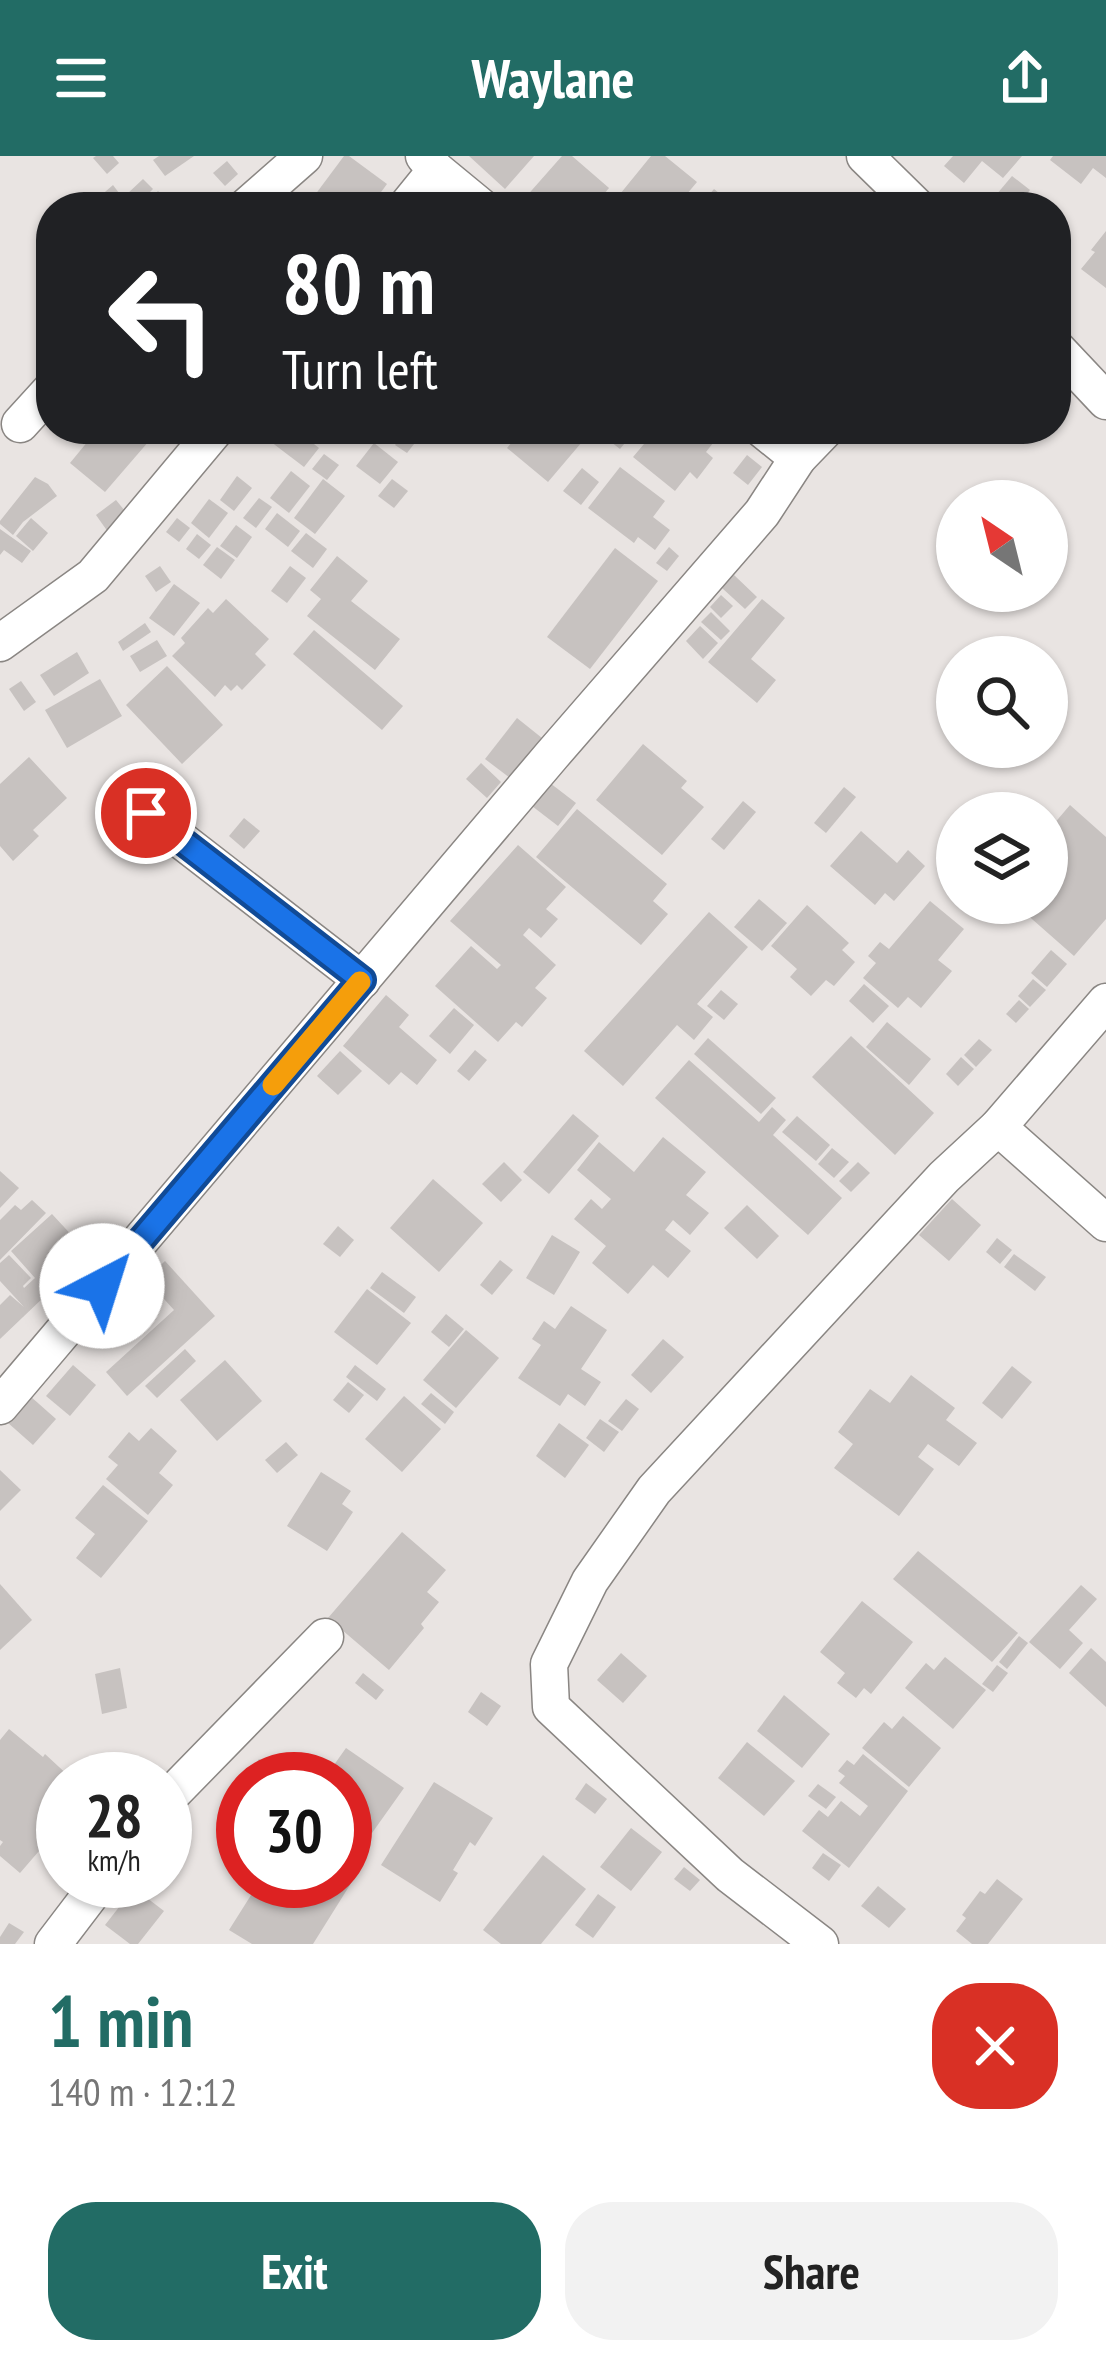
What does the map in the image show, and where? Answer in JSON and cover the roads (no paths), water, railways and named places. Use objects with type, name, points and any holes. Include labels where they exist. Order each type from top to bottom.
[{"type":"street","points":[[263,192],[304,156]]},
{"type":"street","points":[[866,156],[902,192]]},
{"type":"street","points":[[414,192],[430,163],[464,192]]},
{"type":"street","points":[[1071,364],[1106,401]]},
{"type":"street","points":[[20,424],[36,406]]},
{"type":"street","points":[[0,643],[93,576],[203,444]]},
{"type":"street","points":[[781,444],[798,458]]},
{"type":"street","points":[[0,1406],[762,513],[812,444]]},
{"type":"street","points":[[146,813],[362,980]]},
{"type":"street","points":[[820,1944],[730,1875],[551,1706],[549,1664],[590,1581],[654,1490],[944,1177],[998,1127],[1106,1002]]},
{"type":"street","points":[[998,1127],[1106,1223]]},
{"type":"street","points":[[192,1773],[325,1637]]},
{"type":"street","points":[[52,1944],[80,1908]]}]
